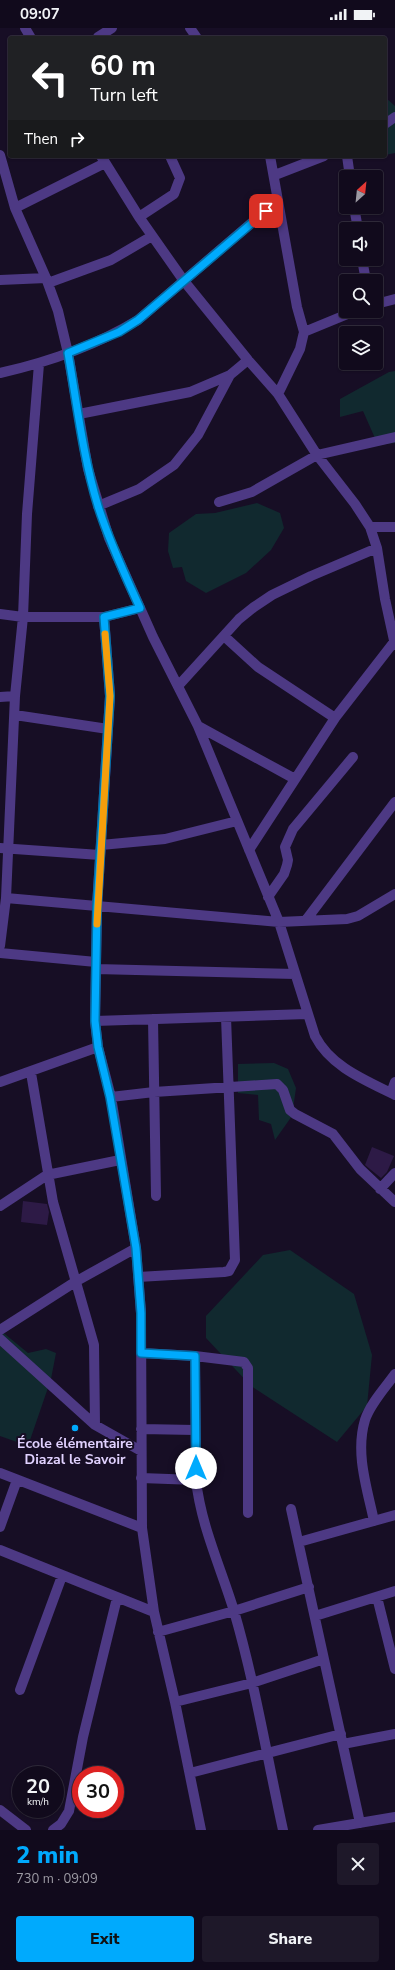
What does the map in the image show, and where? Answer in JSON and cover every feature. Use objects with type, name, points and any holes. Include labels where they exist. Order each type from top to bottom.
[{"type":"street","points":[[100,36],[112,28]]},
{"type":"street","points":[[0,154],[15,208],[47,281],[58,311],[68,353],[88,469],[98,506],[109,538],[140,608],[198,726],[279,922],[307,1014],[321,1048],[332,1060],[349,1071],[393,1094],[395,1082]]},
{"type":"street","points":[[139,217],[174,194],[180,178],[171,158]]},
{"type":"street","points":[[271,158],[304,332],[300,349],[278,394]]},
{"type":"street","points":[[275,175],[319,158]]},
{"type":"street","points":[[347,158],[349,170]]},
{"type":"street","points":[[15,208],[103,160],[139,217],[184,281],[248,360],[278,394],[317,455],[355,504],[370,527],[378,548],[394,643],[335,718],[249,850]]},
{"type":"street","points":[[0,373],[39,364],[119,332],[138,320],[278,201]]},
{"type":"street","points":[[0,280],[47,281],[111,260],[152,236]]},
{"type":"street","points":[[383,304],[394,303]]},
{"type":"street","points":[[304,332],[339,318]]},
{"type":"street","points":[[79,414],[190,392],[230,375],[248,360]]},
{"type":"street","points":[[0,946],[6,898],[5,848],[23,617],[26,514],[39,364]]},
{"type":"street","points":[[98,506],[139,489],[174,465],[198,435],[230,375]]},
{"type":"street","points":[[219,502],[252,492],[317,455],[395,437]]},
{"type":"street","points":[[370,527],[395,527]]},
{"type":"street","points":[[179,685],[239,619],[272,594],[378,548]]},
{"type":"street","points":[[0,614],[23,617],[104,617],[140,608]]},
{"type":"street","points":[[104,617],[110,696],[97,907],[95,1021],[98,1047],[110,1097],[136,1248],[141,1313],[142,1528],[154,1612],[175,1702],[201,1830]]},
{"type":"street","points":[[224,636],[258,667],[335,718]]},
{"type":"street","points":[[0,697],[16,696]]},
{"type":"street","points":[[15,715],[108,729]]},
{"type":"street","points":[[198,726],[295,779]]},
{"type":"street","points":[[268,897],[284,874],[288,860],[285,847],[293,829],[353,757]]},
{"type":"street","points":[[306,920],[395,802]]},
{"type":"street","points":[[5,848],[101,850],[165,839],[237,821]]},
{"type":"street","points":[[6,898],[279,922],[347,919],[358,916],[395,894]]},
{"type":"street","points":[[0,953],[96,966],[295,974]]},
{"type":"street","points":[[95,1021],[307,1014]]},
{"type":"street","points":[[138,1277],[224,1272],[229,1271],[234,1260],[226,1017]]},
{"type":"street","points":[[154,1019],[156,1196]]},
{"type":"street","points":[[0,1082],[98,1047]]},
{"type":"street","points":[[30,1072],[47,1175],[75,1282],[94,1345],[95,1425]]},
{"type":"street","points":[[110,1097],[228,1086],[277,1084],[283,1090],[290,1110],[333,1134],[360,1168],[395,1202]]},
{"type":"street","points":[[0,1206],[47,1175],[120,1160]]},
{"type":"street","points":[[380,1189],[395,1173]]},
{"type":"street","points":[[0,1330],[75,1282],[136,1248]]},
{"type":"street","points":[[0,1338],[95,1425],[141,1451]]},
{"type":"street","points":[[141,1353],[195,1356],[244,1362],[248,1368],[248,1513]]},
{"type":"street","points":[[195,1356],[196,1480],[203,1518],[234,1611],[252,1683],[283,1830]]},
{"type":"street","points":[[374,1521],[360,1454],[365,1420],[372,1406],[395,1374]]},
{"type":"street","points":[[141,1429],[195,1430]]},
{"type":"street","points":[[0,1473],[142,1528]]},
{"type":"street","points":[[141,1478],[196,1480]]},
{"type":"street","points":[[0,1528],[17,1480]]},
{"type":"street","points":[[292,1509],[360,1823]]},
{"type":"street","points":[[299,1542],[395,1515]]},
{"type":"street","points":[[0,1550],[154,1612]]},
{"type":"street","points":[[20,1690],[62,1576]]},
{"type":"street","points":[[158,1632],[234,1611],[309,1587]]},
{"type":"street","points":[[315,1616],[395,1591]]},
{"type":"street","points":[[377,1597],[395,1669]]},
{"type":"street","points":[[53,1830],[61,1824],[69,1811],[83,1737],[117,1598]]},
{"type":"street","points":[[175,1702],[252,1683],[324,1659]]},
{"type":"street","points":[[190,1773],[267,1754],[342,1739],[395,1734]]},
{"type":"street","points":[[0,1810],[26,1830]]},
{"type":"street","points":[[322,1830],[395,1817]]},
{"type":"green space","points":[[387,99],[395,106],[395,153],[387,155]]},
{"type":"green space","points":[[395,371],[395,443],[378,445],[363,411],[340,417],[340,399],[389,372]]},
{"type":"green space","points":[[257,503],[280,513],[284,528],[271,550],[246,573],[206,593],[186,581],[182,567],[173,568],[168,551],[169,533],[196,514],[215,513]]},
{"type":"green space","points":[[274,1063],[288,1069],[296,1088],[292,1116],[275,1140],[271,1124],[259,1120],[258,1095],[238,1093],[238,1064]]},
{"type":"green space","points":[[290,1250],[354,1294],[372,1355],[367,1406],[337,1442],[251,1386],[206,1338],[206,1316],[263,1255]]},
{"type":"green space","points":[[0,1330],[28,1353],[46,1349],[56,1353],[51,1379],[28,1446],[0,1436]]},
{"type":"building","points":[[372,1147],[394,1156],[387,1172],[381,1178],[365,1165]]},
{"type":"building","points":[[23,1201],[47,1204],[49,1212],[47,1225],[21,1222]]},
{"type":"slow traffic","points":[[97,924],[110,696],[105,634]]},
{"type":"place","name":"École élémentaire Diazal le Savoir","points":[[75,1428]]},
{"type":"route","points":[[196,1468],[195,1356],[141,1353],[141,1313],[136,1248],[110,1097],[98,1047],[95,1021],[97,907],[110,696],[104,617],[120,615],[140,608],[109,538],[98,506],[88,469],[68,353],[119,332],[138,320],[266,211]]}]
